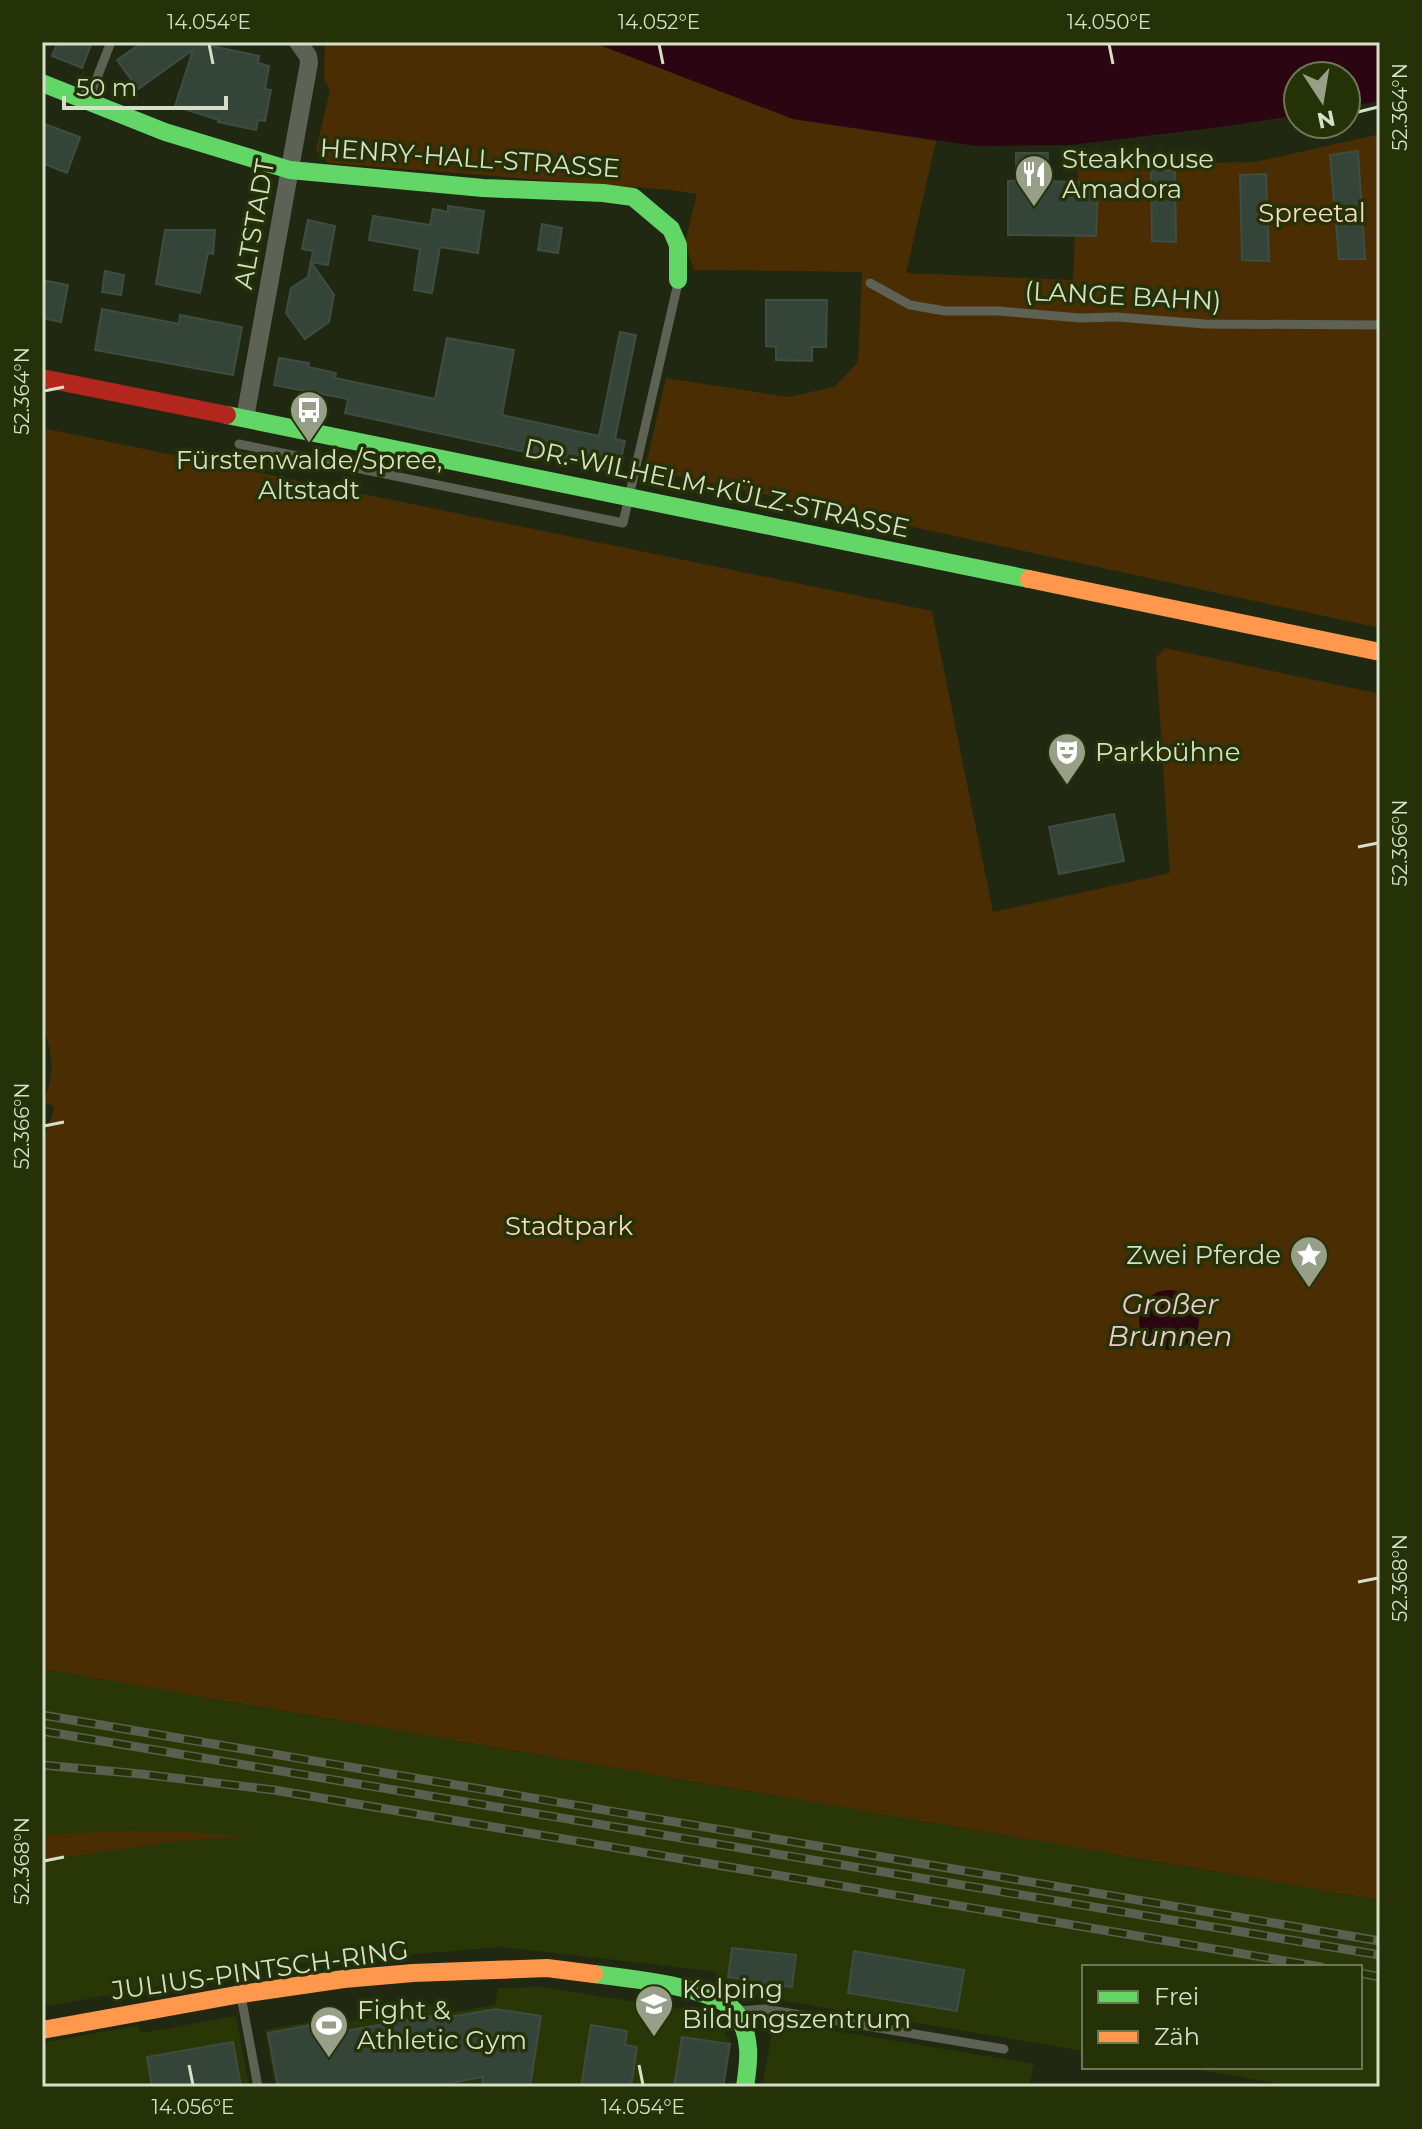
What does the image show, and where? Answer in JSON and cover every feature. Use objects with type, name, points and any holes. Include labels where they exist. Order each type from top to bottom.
[{"type":"street","name":"ALTSTADT","points":[[245,418],[309,63],[298,42]]},
{"type":"street","name":"HENRY-HALL-STRASSE","points":[[42,83],[165,132],[290,170],[483,188],[633,197],[671,229],[678,245],[678,280]]},
{"type":"street","name":"DR.-WILHELM-KÜLZ-STRASSE","points":[[42,378],[1380,652]]},
{"type":"street","name":"JULIUS-PINTSCH-RING","points":[[42,2030],[344,1979],[547,1968],[637,1980],[709,1994],[736,2011]]},
{"type":"street","points":[[736,2011],[750,2053],[745,2087]]},
{"type":"lane","points":[[88,102],[111,42]]},
{"type":"lane","name":"HENRY-HALL-STRASSE","points":[[628,496],[678,280]]},
{"type":"lane","name":"(LANGE BAHN)","points":[[870,283],[910,305],[945,311],[999,311],[1205,324],[1380,325]]},
{"type":"lane","points":[[239,444],[623,523],[628,496]]},
{"type":"lane","points":[[241,1994],[258,2087]]},
{"type":"lane","points":[[736,2011],[765,2009],[1004,2049]]},
{"type":"shaded area","points":[[42,1669],[1380,1900],[1380,2087],[1300,2087],[1193,2069],[1362,2069],[1362,1965],[1082,1965],[1082,2051],[749,1995],[712,1971],[502,1947],[277,1965],[42,2007]]},
{"type":"shaded area","points":[[542,1987],[700,2012],[718,2024],[731,2043],[724,2087],[275,2087],[265,2030],[344,2016],[346,2022],[434,2005],[437,2015],[495,2005],[498,1988]]},
{"type":"shaded area","points":[[236,2016],[249,2087],[42,2087],[42,2043],[138,2025],[141,2033]]},
{"type":"shaded area","points":[[774,2021],[1034,2064],[1029,2087],[762,2087]]},
{"type":"green space","name":"Spreetal","points":[[325,42],[592,42],[793,119],[936,141],[906,273],[1073,280],[1078,166],[1255,162],[1380,134],[1380,628],[645,469],[666,378],[788,397],[834,387],[858,362],[862,272],[694,270],[685,243],[697,194],[328,163],[316,150],[330,90],[324,80]]},
{"type":"green space","name":"Stadtpark","points":[[42,428],[932,611],[993,912],[1170,873],[1156,658],[1165,648],[1380,694],[1380,1900],[42,1669],[42,1143],[55,1107],[44,1102],[51,1062],[42,1023]]},
{"type":"green space","points":[[127,1831],[245,1837],[177,1841],[42,1860],[42,1835]]},
{"type":"water","points":[[592,42],[1380,42],[1380,101],[1362,104],[1362,60],[1282,60],[1282,118],[1228,126],[1071,145],[976,146],[793,119]]},
{"type":"water","name":"Großer Brunnen","points":[[1169,1290],[1180,1292],[1190,1299],[1197,1309],[1197,1331],[1190,1341],[1180,1348],[1169,1350],[1158,1348],[1148,1341],[1141,1331],[1139,1320],[1141,1309],[1148,1299],[1158,1292]]},
{"type":"building","points":[[58,42],[92,42],[82,68],[52,56]]},
{"type":"building","points":[[143,42],[205,42],[202,44],[259,56],[258,63],[269,66],[265,89],[271,90],[265,121],[258,120],[256,130],[218,122],[175,106],[193,50],[138,89],[117,60]]},
{"type":"building","points":[[42,123],[80,137],[67,173],[42,163]]},
{"type":"building","points":[[1358,151],[1365,259],[1339,259],[1330,155]]},
{"type":"building","points":[[1016,153],[1048,153],[1047,181],[1098,183],[1096,236],[1008,235],[1008,181],[1016,181]]},
{"type":"building","points":[[1151,170],[1175,171],[1176,242],[1152,241]]},
{"type":"building","points":[[1266,174],[1269,261],[1242,260],[1240,175]]},
{"type":"building","points":[[448,206],[484,211],[478,253],[440,247],[432,293],[414,290],[420,249],[369,240],[373,216],[430,225],[433,209],[448,212]]},
{"type":"building","points":[[308,220],[335,226],[328,265],[311,262],[334,295],[329,322],[305,339],[286,313],[291,288],[308,277],[313,251],[302,249]]},
{"type":"building","points":[[542,224],[562,228],[558,253],[538,250]]},
{"type":"building","points":[[165,230],[215,230],[213,254],[208,253],[200,293],[156,284]]},
{"type":"building","points":[[105,271],[124,275],[121,295],[102,292]]},
{"type":"building","points":[[42,280],[68,285],[61,322],[42,318]]},
{"type":"building","points":[[766,300],[827,300],[826,347],[812,347],[812,361],[776,360],[776,347],[766,346]]},
{"type":"building","points":[[102,309],[179,324],[180,315],[242,327],[233,375],[95,350]]},
{"type":"building","points":[[620,332],[636,335],[615,439],[625,441],[618,472],[345,413],[348,399],[274,385],[279,358],[309,363],[308,367],[336,373],[335,378],[435,399],[447,338],[514,350],[502,415],[599,436]]},
{"type":"building","points":[[1114,814],[1124,861],[1059,874],[1049,827]]},
{"type":"building","points":[[732,1948],[796,1955],[792,1987],[728,1977]]},
{"type":"building","points":[[854,1951],[964,1970],[957,2011],[848,1993]]},
{"type":"building","points":[[496,2009],[541,2016],[530,2087],[482,2087],[483,2077],[428,2087],[278,2087],[268,2033],[338,2020],[340,2032],[431,2016],[432,2020]]},
{"type":"building","points":[[591,2025],[627,2031],[625,2045],[637,2047],[631,2087],[581,2087]]},
{"type":"building","points":[[682,2037],[730,2044],[723,2087],[674,2087]]},
{"type":"building","points":[[233,2042],[241,2087],[152,2087],[147,2057]]},
{"type":"railway","points":[[42,1715],[1380,1941]]},
{"type":"railway","points":[[42,1731],[1380,1955]]},
{"type":"railway","points":[[42,1765],[274,1790],[1309,1965]]},
{"type":"railway","points":[[1362,1973],[1380,1977]]},
{"type":"traffic: fast","points":[[42,83],[165,132],[290,170],[483,188],[633,197],[671,229],[678,245],[678,280]]},
{"type":"traffic: fast","points":[[227,415],[1029,579]]},
{"type":"traffic: fast","points":[[594,1974],[671,1985],[728,2005],[742,2023],[747,2041],[745,2087]]},
{"type":"traffic: slow","points":[[1029,579],[1380,652]]},
{"type":"traffic: slow","points":[[42,2030],[344,1979],[547,1968],[594,1974]]},
{"type":"traffic: jam","points":[[42,378],[227,415]]},
{"type":"place","name":"Steakhouse Amadora","points":[[1034,208]]},
{"type":"place","name":"Fürstenwalde/Spree, Altstadt","points":[[309,444]]},
{"type":"place","name":"Parkbühne","points":[[1067,786]]},
{"type":"place","name":"Zwei Pferde","points":[[1309,1289]]},
{"type":"place","name":"Kolping Bildungszentrum","points":[[654,2038]]},
{"type":"place","name":"Fight & Athletic Gym","points":[[329,2059]]}]
